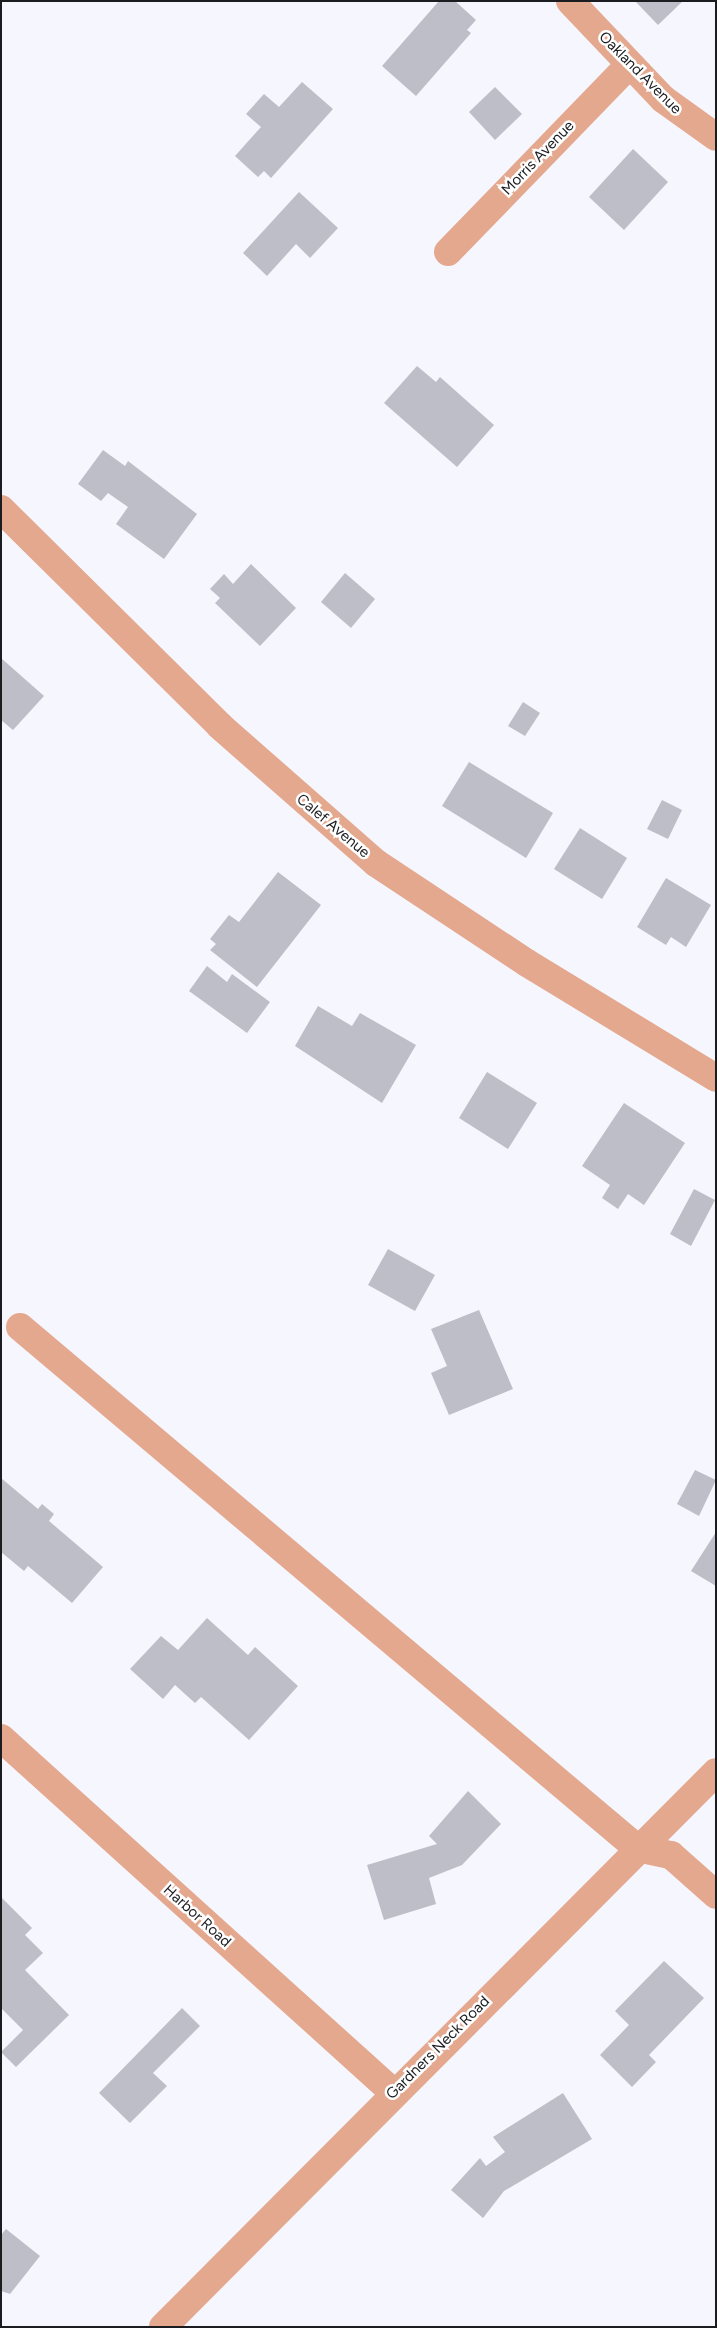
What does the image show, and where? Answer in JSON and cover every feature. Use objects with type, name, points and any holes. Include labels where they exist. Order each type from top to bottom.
[{"type":"street","name":"Oakland Avenue","points":[[570,1],[629,65],[691,123],[716,137]]},
{"type":"street","name":"Morris Avenue","points":[[448,252],[629,65]]},
{"type":"street","name":"Calef Avenue","points":[[1,509],[220,726],[376,864],[527,963],[716,1078]]},
{"type":"street","points":[[20,1328],[637,1848],[671,1855],[716,1895]]},
{"type":"street","name":"Harbor Road","points":[[1,1738],[394,2093]]},
{"type":"street","name":"Gardners Neck Road","points":[[163,2327],[637,1848],[716,1772]]},
{"type":"building","points":[[439,1],[455,1],[476,20],[467,30],[471,33],[416,96],[382,66]]},
{"type":"building","points":[[635,1],[683,1],[658,25]]},
{"type":"building","points":[[302,82],[333,109],[271,178],[264,171],[258,177],[235,156],[261,127],[246,114],[264,94],[279,107]]},
{"type":"building","points":[[495,87],[522,114],[495,140],[469,112]]},
{"type":"building","points":[[633,149],[668,182],[624,230],[589,197]]},
{"type":"building","points":[[299,192],[338,228],[310,258],[296,244],[267,276],[243,253]]},
{"type":"building","points":[[417,366],[436,382],[440,377],[494,425],[457,467],[384,403]]},
{"type":"building","points":[[103,450],[125,466],[128,461],[197,514],[164,559],[116,524],[128,507],[108,493],[101,501],[78,484]]},
{"type":"building","points":[[251,564],[296,608],[260,646],[215,603],[220,598],[210,589],[224,574],[233,584]]},
{"type":"building","points":[[345,573],[375,599],[351,628],[321,602]]},
{"type":"building","points":[[1,658],[44,696],[13,730],[1,720]]},
{"type":"building","points":[[523,702],[540,713],[525,736],[508,726]]},
{"type":"building","points":[[469,762],[553,813],[526,858],[442,806]]},
{"type":"building","points":[[662,800],[682,810],[668,839],[647,829]]},
{"type":"building","points":[[580,828],[627,858],[602,899],[554,869]]},
{"type":"building","points":[[278,872],[321,905],[257,987],[210,950],[216,944],[210,939],[229,915],[239,922]]},
{"type":"building","points":[[666,878],[711,905],[686,947],[671,937],[666,945],[637,927]]},
{"type":"building","points":[[207,966],[227,982],[232,974],[270,1002],[247,1033],[189,991]]},
{"type":"building","points":[[318,1006],[352,1026],[360,1013],[416,1045],[382,1103],[295,1046]]},
{"type":"building","points":[[487,1072],[537,1103],[508,1149],[459,1118]]},
{"type":"building","points":[[624,1103],[685,1143],[644,1205],[628,1194],[618,1209],[602,1198],[610,1185],[582,1166]]},
{"type":"building","points":[[694,1189],[715,1200],[691,1246],[670,1234]]},
{"type":"building","points":[[388,1249],[435,1275],[415,1311],[368,1285]]},
{"type":"building","points":[[479,1310],[513,1389],[449,1415],[431,1373],[447,1366],[431,1329]]},
{"type":"building","points":[[695,1470],[716,1480],[699,1516],[677,1504]]},
{"type":"building","points":[[1,1478],[38,1509],[42,1504],[54,1514],[49,1521],[103,1567],[72,1603],[28,1566],[24,1571],[1,1552]]},
{"type":"building","points":[[716,1532],[716,1586],[691,1571]]},
{"type":"building","points":[[207,1618],[248,1655],[255,1647],[298,1686],[249,1740],[201,1697],[195,1703],[175,1685],[163,1699],[130,1669],[161,1636],[178,1650]]},
{"type":"building","points":[[468,1791],[501,1824],[462,1865],[429,1878],[436,1904],[384,1920],[367,1865],[437,1844],[429,1836]]},
{"type":"building","points":[[1,1897],[32,1928],[25,1935],[43,1953],[25,1970],[69,2015],[16,2067],[1,2052],[23,2030],[1,2008]]},
{"type":"building","points":[[664,1961],[704,1998],[649,2055],[656,2062],[632,2087],[600,2055],[629,2025],[615,2011]]},
{"type":"building","points":[[182,2008],[200,2026],[153,2073],[167,2086],[130,2123],[99,2093]]},
{"type":"building","points":[[563,2093],[592,2139],[504,2191],[483,2218],[451,2190],[480,2158],[486,2166],[505,2152],[493,2137]]},
{"type":"building","points":[[6,2229],[40,2256],[10,2294],[1,2291],[1,2235]]}]
